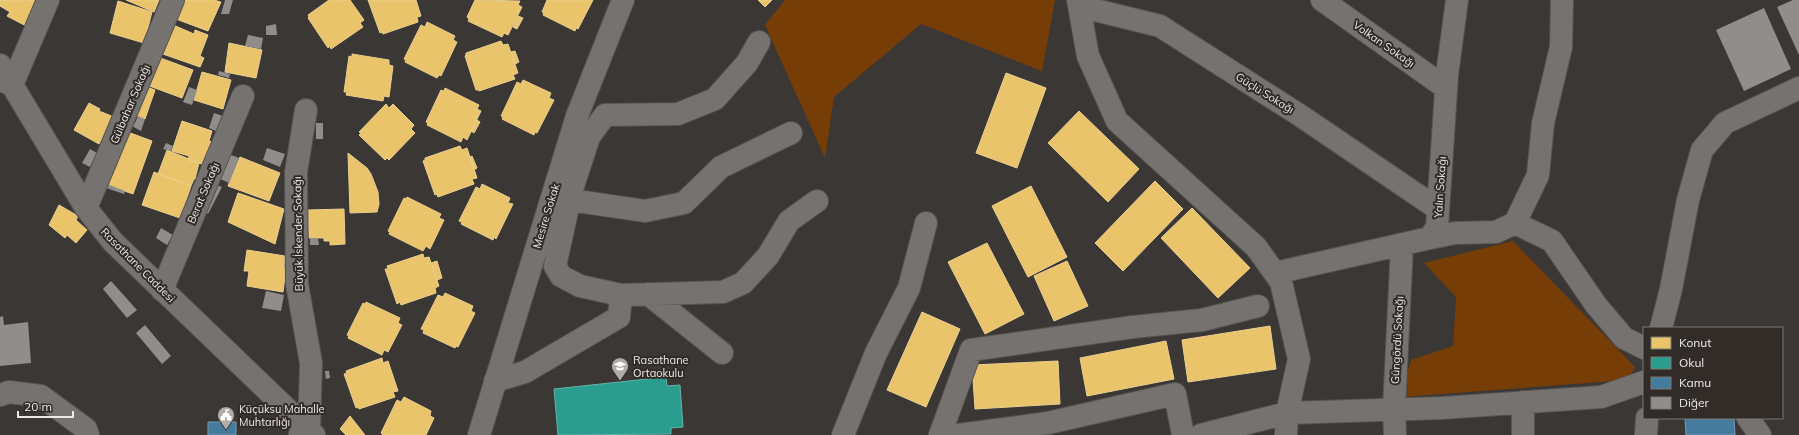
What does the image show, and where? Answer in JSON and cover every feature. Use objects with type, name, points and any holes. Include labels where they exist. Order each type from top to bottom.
[{"type":"street","points":[[6,82],[47,5],[48,0]]},
{"type":"street","name":"Gülbahar Sokağı","points":[[86,208],[174,0]]},
{"type":"street","name":"Mesire Sokak","points":[[479,435],[577,116],[623,0]]},
{"type":"street","name":"Volkan Sokağı","points":[[1322,0],[1446,88]]},
{"type":"street","name":"Yalın Sokağı","points":[[1430,238],[1437,227],[1446,88],[1456,0]]},
{"type":"street","points":[[1274,273],[1455,233],[1496,232],[1515,223],[1538,175],[1543,123],[1561,47],[1562,0]]},
{"type":"street","points":[[1078,3],[1088,56],[1117,121],[1256,247],[1281,282],[1299,359],[1287,413],[1286,435]]},
{"type":"street","name":"Güçlü Sokağı","points":[[1078,3],[1160,26],[1301,116],[1438,209]]},
{"type":"street","points":[[759,42],[747,62],[716,99],[678,114],[605,115],[589,137],[570,200],[555,266],[560,276],[580,286],[621,295],[723,292],[743,283],[768,256],[789,221],[818,201]]},
{"type":"street","name":"Rasathane Caddesi","points":[[0,65],[6,82],[86,208],[113,242],[306,434]]},
{"type":"street","points":[[1662,327],[1688,200],[1702,150],[1725,123],[1799,88]]},
{"type":"street","name":"Berat Sokağı","points":[[162,290],[243,96]]},
{"type":"street","name":"Büyük İskender Sokağı","points":[[306,110],[296,172],[297,284],[311,364],[306,434]]},
{"type":"street","points":[[570,200],[645,211],[684,203],[721,166],[791,133]]},
{"type":"street","points":[[843,435],[876,353],[909,288],[926,223]]},
{"type":"street","points":[[1515,223],[1552,241],[1596,306],[1624,338],[1643,348]]},
{"type":"street","name":"Güngördü Sokağı","points":[[1395,435],[1394,409],[1402,245]]},
{"type":"street","points":[[648,294],[722,353]]},
{"type":"street","points":[[495,381],[525,372],[619,317],[621,295]]},
{"type":"street","points":[[940,435],[971,350],[1133,327],[1202,320],[1258,306]]},
{"type":"street","points":[[1201,435],[1287,413],[1442,408],[1601,396],[1643,382]]},
{"type":"street","points":[[0,395],[9,392],[41,396],[86,429],[88,435]]},
{"type":"street","points":[[958,435],[1048,424],[1175,394],[1183,435]]},
{"type":"street","points":[[1522,435],[1523,402]]},
{"type":"street","points":[[1646,435],[1647,419]]},
{"type":"street","points":[[1749,419],[1760,435]]},
{"type":"shaded area","points":[[785,0],[1055,0],[1042,71],[921,24],[834,97],[825,158],[765,25]]},
{"type":"shaded area","points":[[1513,241],[1635,367],[1628,380],[1401,397],[1411,360],[1453,346],[1456,297],[1424,263]]},
{"type":"building: Konut","points":[[0,0],[44,0],[28,27],[7,16],[10,12],[0,6]]},
{"type":"building: Konut","points":[[126,0],[159,0],[154,12]]},
{"type":"building: Konut","points":[[185,0],[214,0],[221,2],[208,31],[176,19]]},
{"type":"building: Konut","points":[[329,0],[350,0],[364,20],[360,23],[363,27],[331,49],[330,46],[328,48],[308,18],[308,15]]},
{"type":"building: Konut","points":[[368,0],[416,0],[421,16],[417,17],[418,22],[383,34],[382,32],[380,33]]},
{"type":"building: Konut","points":[[475,0],[520,1],[518,5],[522,7],[508,35],[504,33],[502,37],[468,21],[469,19],[467,17]]},
{"type":"building: Konut","points":[[547,0],[593,0],[578,29],[576,28],[575,31],[543,15],[544,13],[542,12]]},
{"type":"building: Konut","points":[[758,0],[772,0],[765,7]]},
{"type":"building: Konut","points":[[118,1],[152,12],[144,43],[110,33]]},
{"type":"building: Konut","points":[[518,16],[523,18],[517,29],[513,27]]},
{"type":"building: Konut","points":[[427,22],[455,36],[453,40],[457,42],[441,76],[439,75],[437,78],[405,62],[406,60],[404,59],[421,25],[425,27]]},
{"type":"building: Konut","points":[[171,24],[194,34],[195,30],[208,35],[200,56],[204,58],[200,67],[160,53]]},
{"type":"building: Konut","points":[[501,41],[503,45],[508,44],[518,73],[513,75],[515,79],[479,91],[476,90],[465,56],[466,53]]},
{"type":"building: Konut","points":[[229,43],[262,50],[256,78],[225,72]]},
{"type":"building: Konut","points":[[515,51],[519,62],[515,64],[511,52]]},
{"type":"building: Konut","points":[[352,54],[389,60],[389,65],[393,66],[389,97],[384,96],[383,101],[346,95],[347,92],[344,92],[349,56],[352,57]]},
{"type":"building: Konut","points":[[155,56],[193,70],[182,98],[144,84]]},
{"type":"building: Konut","points":[[202,72],[231,80],[223,109],[194,100]]},
{"type":"building: Konut","points":[[1006,73],[1046,88],[1017,168],[976,153]]},
{"type":"building: Konut","points":[[523,80],[551,93],[549,98],[554,100],[537,133],[535,132],[534,135],[502,119],[503,117],[501,116],[517,82],[521,84]]},
{"type":"building: Konut","points":[[142,85],[155,90],[145,119],[132,114]]},
{"type":"building: Konut","points":[[445,88],[479,105],[477,109],[481,111],[467,140],[463,137],[461,142],[427,125],[428,123],[426,122],[441,90],[444,91]]},
{"type":"building: Konut","points":[[89,103],[100,109],[99,111],[114,117],[99,144],[74,130]]},
{"type":"building: Konut","points":[[386,104],[389,108],[393,104],[414,125],[411,129],[415,133],[389,160],[387,158],[385,160],[359,135],[361,133],[359,132]]},
{"type":"building: Konut","points":[[1079,111],[1139,169],[1108,202],[1048,143]]},
{"type":"building: Konut","points":[[477,120],[480,122],[474,133],[471,131]]},
{"type":"building: Konut","points":[[182,121],[212,131],[209,141],[212,142],[205,165],[188,160],[189,156],[172,151]]},
{"type":"building: Konut","points":[[125,131],[152,141],[133,194],[105,184]]},
{"type":"building: Konut","points":[[460,146],[462,150],[467,148],[477,178],[472,179],[474,184],[438,197],[437,194],[435,195],[423,161],[425,158]]},
{"type":"building: Konut","points":[[167,150],[199,163],[195,179],[191,186],[158,174]]},
{"type":"building: Konut","points":[[348,153],[367,168],[371,174],[378,192],[379,204],[377,212],[350,213]]},
{"type":"building: Konut","points":[[472,156],[477,168],[474,170],[470,157]]},
{"type":"building: Konut","points":[[240,157],[280,173],[269,201],[228,186]]},
{"type":"building: Konut","points":[[154,172],[191,186],[180,218],[142,205]]},
{"type":"building: Konut","points":[[1155,181],[1183,209],[1123,271],[1095,243]]},
{"type":"building: Konut","points":[[482,184],[510,198],[508,203],[513,204],[496,239],[494,237],[493,240],[461,224],[462,222],[459,221],[476,187],[480,189]]},
{"type":"building: Konut","points":[[1031,186],[1067,257],[1028,277],[992,206]]},
{"type":"building: Konut","points":[[238,193],[284,209],[275,244],[228,222]]},
{"type":"building: Konut","points":[[407,197],[441,214],[439,218],[444,220],[430,249],[426,246],[423,251],[389,234],[390,232],[388,231],[404,198],[406,199]]},
{"type":"building: Konut","points":[[59,205],[78,216],[76,220],[87,230],[76,243],[67,235],[65,238],[49,225]]},
{"type":"building: Konut","points":[[1192,208],[1250,268],[1218,298],[1161,238]]},
{"type":"building: Konut","points":[[344,209],[345,244],[330,245],[330,241],[324,241],[324,238],[309,238],[308,210]]},
{"type":"building: Konut","points":[[987,243],[1024,314],[985,334],[948,262]]},
{"type":"building: Konut","points":[[247,250],[285,256],[284,267],[286,268],[283,292],[247,286],[249,271],[244,271]]},
{"type":"building: Konut","points":[[423,254],[424,258],[429,257],[439,286],[435,288],[436,293],[401,305],[400,302],[397,304],[385,269],[388,269],[387,266]]},
{"type":"building: Konut","points":[[437,261],[442,278],[437,280],[431,263]]},
{"type":"building: Konut","points":[[1067,261],[1088,306],[1054,321],[1034,276]]},
{"type":"building: Konut","points":[[445,293],[473,306],[471,311],[475,313],[458,347],[456,346],[455,348],[423,333],[424,330],[421,329],[438,295],[443,297]]},
{"type":"building: Konut","points":[[366,302],[400,318],[398,323],[402,325],[388,352],[384,350],[382,355],[348,338],[349,336],[347,335],[363,303],[365,304]]},
{"type":"building: Konut","points":[[922,312],[960,329],[926,407],[887,390]]},
{"type":"building: Konut","points":[[1270,326],[1276,369],[1188,382],[1182,340]]},
{"type":"building: Konut","points":[[1166,341],[1174,379],[1087,396],[1080,358]]},
{"type":"building: Konut","points":[[382,358],[383,363],[388,361],[398,391],[393,392],[395,397],[359,409],[358,407],[356,408],[344,374],[347,373],[346,371]]},
{"type":"building: Konut","points":[[1058,361],[1060,404],[975,409],[972,365]]},
{"type":"building: Konut","points":[[404,397],[431,411],[430,416],[434,418],[426,435],[383,435],[381,433],[397,400],[401,402]]},
{"type":"building: Konut","points":[[350,416],[365,435],[346,435],[340,429]]},
{"type":"building: Okul","points":[[666,377],[667,386],[680,385],[683,427],[671,428],[671,434],[558,435],[554,389]]},
{"type":"building: Kamu","points":[[1685,419],[1734,419],[1735,435],[1686,435]]},
{"type":"building: Kamu","points":[[208,422],[236,422],[236,435],[208,435]]},
{"type":"building: Diğer","points":[[225,0],[233,0],[229,14],[221,14]]},
{"type":"building: Diğer","points":[[1793,0],[1799,0],[1799,55],[1777,7]]},
{"type":"building: Diğer","points":[[1764,8],[1791,69],[1744,91],[1716,30]]},
{"type":"building: Diğer","points":[[276,24],[277,35],[266,35],[266,26]]},
{"type":"building: Diğer","points":[[248,35],[263,38],[261,49],[245,46]]},
{"type":"building: Diğer","points":[[219,71],[230,74],[229,78],[218,75]]},
{"type":"building: Diğer","points":[[189,87],[197,90],[192,105],[183,102]]},
{"type":"building: Diğer","points":[[214,113],[229,118],[223,134],[209,128]]},
{"type":"building: Diğer","points":[[138,116],[145,119],[141,131],[130,125],[131,121],[135,123]]},
{"type":"building: Diğer","points":[[316,123],[323,123],[323,139],[316,139]]},
{"type":"building: Diğer","points":[[166,143],[173,146],[171,151],[163,149]]},
{"type":"building: Diğer","points":[[267,148],[285,154],[280,167],[263,160]]},
{"type":"building: Diğer","points":[[90,149],[97,153],[90,167],[82,163]]},
{"type":"building: Diğer","points":[[226,153],[239,158],[229,183],[216,177]]},
{"type":"building: Diğer","points":[[213,183],[222,187],[208,214],[200,209]]},
{"type":"building: Diğer","points":[[107,184],[125,191],[124,194],[106,188]]},
{"type":"building: Diğer","points":[[161,228],[173,235],[167,245],[156,238]]},
{"type":"building: Diğer","points":[[310,238],[318,238],[319,245],[310,245]]},
{"type":"building: Diğer","points":[[111,281],[137,310],[127,318],[103,289]]},
{"type":"building: Diğer","points":[[266,291],[284,295],[281,311],[262,308]]},
{"type":"building: Diğer","points":[[3,316],[4,325],[28,322],[31,363],[0,366],[0,317]]},
{"type":"building: Diğer","points":[[145,325],[171,356],[162,364],[136,333]]},
{"type":"building: Diğer","points":[[325,371],[329,371],[330,378],[326,379]]},
{"type":"place","name":"Rasathane Ortaokulu","points":[[620,381]]},
{"type":"place","name":"Küçüksu Mahalle Muhtarlığı","points":[[226,430]]}]
